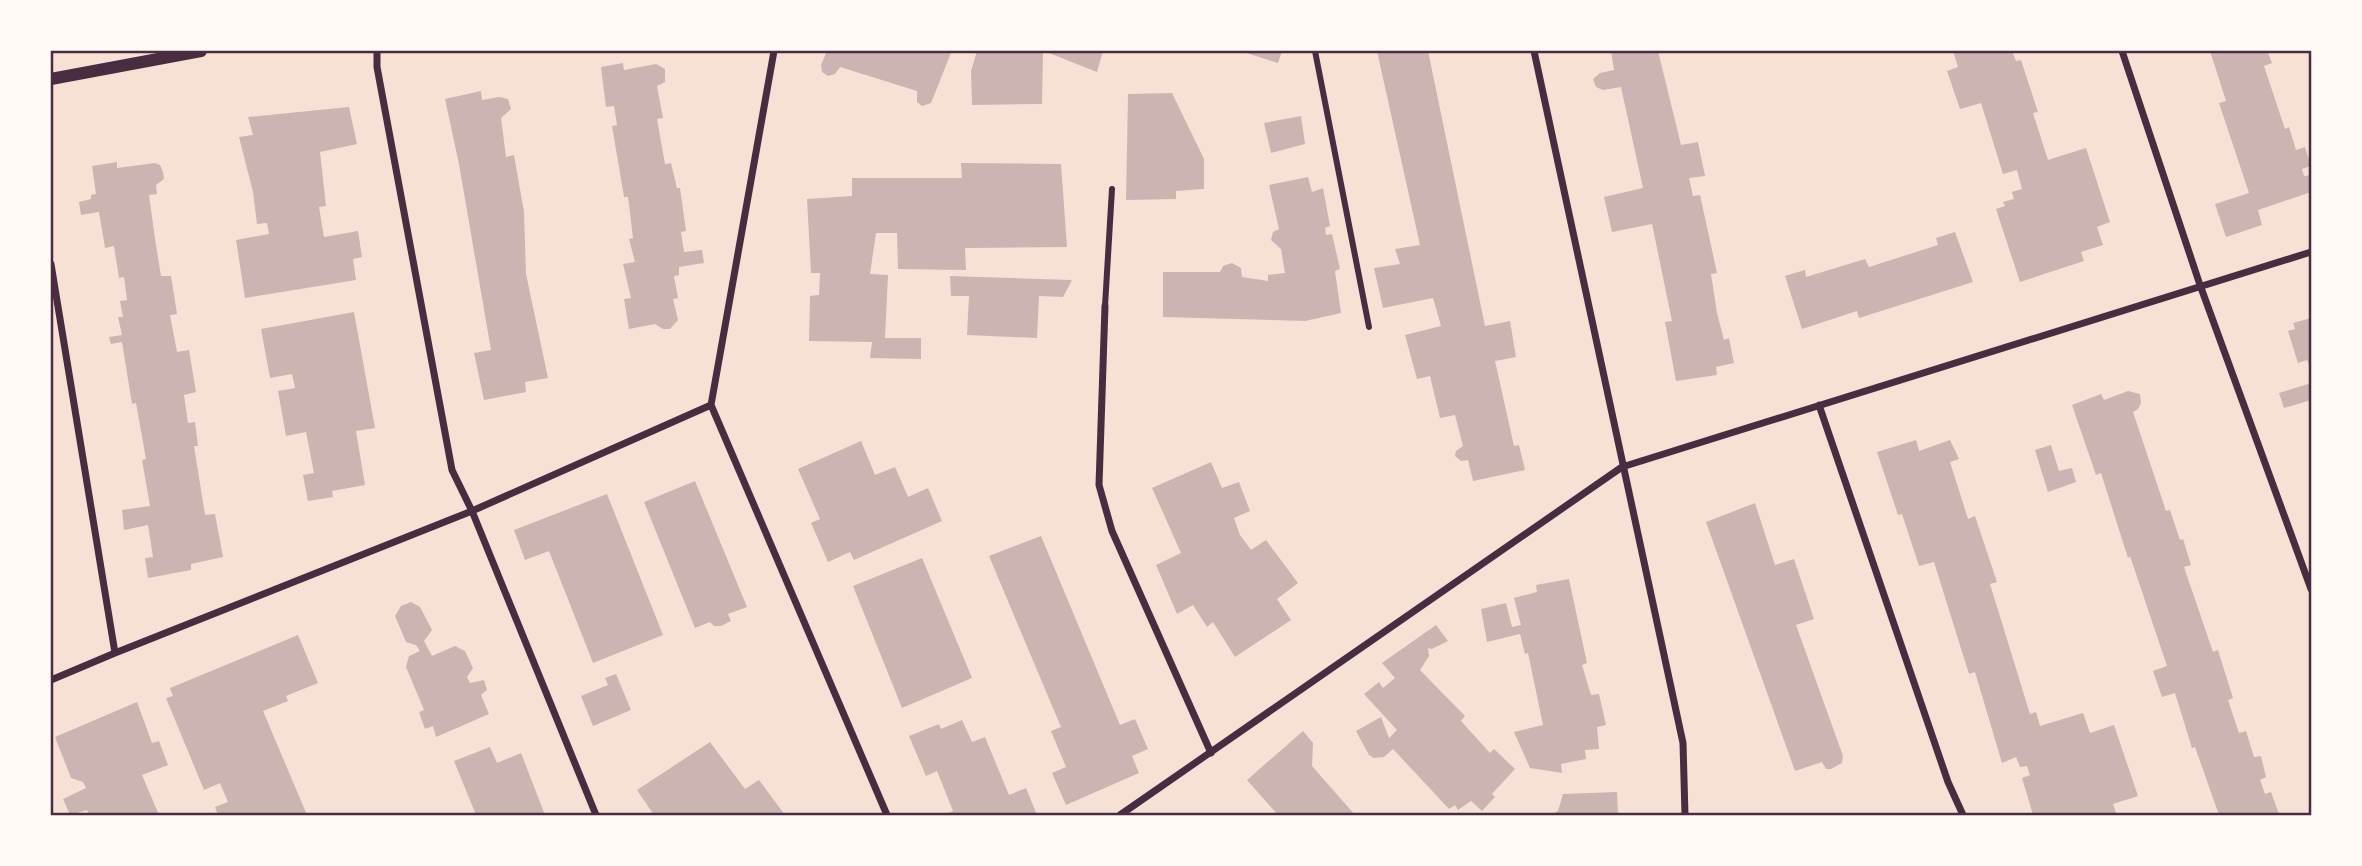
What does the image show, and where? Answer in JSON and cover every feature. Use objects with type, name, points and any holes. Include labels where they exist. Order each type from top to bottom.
[{"type":"street","points":[[51,79],[201,51]]},
{"type":"street","points":[[377,51],[377,67],[452,470],[472,511],[596,815]]},
{"type":"street","points":[[774,51],[711,405],[887,815]]},
{"type":"street","points":[[1315,51],[1369,327]]},
{"type":"street","points":[[1534,51],[1683,743],[1685,815]]},
{"type":"street","points":[[2122,51],[2200,285],[2311,589]]},
{"type":"street","points":[[1111,189],[1099,485],[1112,531],[1211,752]]},
{"type":"street","points":[[1120,815],[1622,467],[2311,252]]},
{"type":"street","points":[[51,264],[115,653]]},
{"type":"street","points":[[51,681],[472,511],[711,405]]},
{"type":"street","points":[[1819,405],[1948,782],[1963,815]]},
{"type":"building","points":[[827,51],[951,53],[931,103],[922,106],[917,102],[917,91],[840,67],[835,74],[828,76],[822,72],[821,65]]},
{"type":"building","points":[[977,51],[1043,51],[1042,104],[972,105],[971,71]]},
{"type":"building","points":[[1044,51],[1103,51],[1097,72]]},
{"type":"building","points":[[1240,51],[1282,51],[1278,63]]},
{"type":"building","points":[[1377,51],[1428,51],[1485,326],[1510,321],[1516,357],[1495,361],[1514,446],[1519,445],[1525,470],[1473,481],[1468,460],[1461,461],[1455,456],[1456,451],[1463,446],[1455,415],[1440,418],[1430,376],[1417,379],[1405,335],[1441,326],[1433,298],[1383,308],[1374,268],[1400,264],[1395,249],[1420,245]]},
{"type":"building","points":[[1611,51],[1658,51],[1681,145],[1698,142],[1705,176],[1689,178],[1693,196],[1700,195],[1717,273],[1711,274],[1717,313],[1724,340],[1729,338],[1734,363],[1716,367],[1717,375],[1676,381],[1665,322],[1672,321],[1652,224],[1612,232],[1604,197],[1643,188],[1621,87],[1603,90],[1596,87],[1593,79],[1600,73],[1614,70]]},
{"type":"building","points":[[1953,51],[2012,51],[2016,61],[2021,60],[2038,112],[2033,113],[2048,160],[2086,148],[2110,222],[2097,227],[2103,245],[2081,252],[2084,261],[2020,282],[1996,209],[2005,206],[2003,202],[2014,199],[2012,192],[2022,189],[2017,170],[2003,174],[1981,103],[1960,109],[1947,71],[1958,67]]},
{"type":"building","points":[[2210,51],[2267,51],[2272,63],[2264,66],[2285,129],[2289,127],[2296,150],[2305,147],[2311,166],[2302,169],[2304,176],[2311,175],[2311,192],[2258,210],[2262,225],[2226,237],[2215,204],[2249,193],[2219,103],[2226,101]]},
{"type":"building","points":[[623,63],[624,70],[656,64],[665,69],[665,82],[657,86],[663,118],[657,119],[665,164],[671,163],[677,188],[680,188],[686,231],[681,232],[684,252],[702,250],[704,263],[679,267],[679,275],[674,276],[678,298],[673,299],[678,320],[670,329],[663,329],[655,324],[629,329],[624,299],[631,298],[623,264],[635,262],[629,239],[633,238],[628,197],[624,197],[612,126],[617,125],[614,106],[606,107],[601,67]]},
{"type":"building","points":[[481,91],[482,100],[499,97],[508,99],[511,109],[501,118],[506,157],[514,155],[524,212],[526,274],[548,378],[525,382],[526,392],[484,400],[474,353],[491,350],[445,99]]},
{"type":"building","points":[[1172,93],[1204,159],[1204,189],[1176,191],[1176,199],[1126,200],[1128,94]]},
{"type":"building","points":[[349,107],[357,144],[320,152],[326,206],[319,207],[324,237],[358,231],[362,257],[353,259],[356,280],[245,298],[236,240],[269,234],[267,223],[257,224],[253,192],[239,137],[253,135],[248,117]]},
{"type":"building","points":[[1301,116],[1305,144],[1271,153],[1264,123]]},
{"type":"building","points":[[117,162],[117,168],[155,163],[160,165],[163,172],[164,179],[156,185],[157,194],[149,195],[155,239],[161,276],[171,276],[177,314],[170,315],[177,352],[189,350],[196,392],[184,395],[188,423],[195,422],[198,446],[194,446],[205,515],[215,514],[223,557],[191,564],[191,570],[148,578],[145,558],[153,557],[148,525],[124,530],[122,510],[150,506],[142,460],[146,459],[136,403],[132,404],[122,342],[111,344],[109,337],[122,335],[118,317],[123,317],[120,301],[127,300],[124,277],[119,278],[114,246],[105,248],[99,212],[81,215],[79,202],[91,199],[91,195],[96,194],[92,166]]},
{"type":"building","points":[[961,163],[1061,164],[1067,247],[965,248],[966,270],[898,269],[897,233],[876,233],[870,274],[888,275],[885,338],[921,338],[921,359],[870,358],[872,342],[809,341],[810,296],[819,295],[820,273],[811,273],[807,199],[852,196],[852,178],[962,178]]},
{"type":"building","points":[[1308,177],[1312,192],[1323,188],[1330,226],[1325,228],[1326,235],[1332,234],[1340,269],[1335,271],[1341,313],[1305,321],[1163,317],[1163,272],[1220,272],[1223,266],[1232,263],[1241,268],[1242,277],[1268,281],[1268,275],[1285,273],[1281,249],[1271,240],[1273,232],[1279,229],[1269,185]]},
{"type":"building","points":[[1955,232],[1973,282],[1859,318],[1857,311],[1802,329],[1785,276],[1805,270],[1806,277],[1865,259],[1869,267],[1938,245],[1936,238]]},
{"type":"building","points":[[950,276],[1072,280],[1063,297],[1039,296],[1037,338],[967,335],[969,296],[951,296]]},
{"type":"building","points":[[354,312],[375,428],[356,431],[365,485],[332,491],[333,497],[308,501],[303,475],[314,473],[306,432],[286,436],[278,391],[295,388],[292,374],[270,378],[261,329]]},
{"type":"building","points":[[2311,318],[2311,370],[2307,360],[2298,363],[2288,331],[2295,329],[2293,323]]},
{"type":"building","points":[[2311,383],[2311,400],[2284,408],[2279,393]]},
{"type":"building","points":[[2128,391],[2140,394],[2141,403],[2133,412],[2166,511],[2170,510],[2180,540],[2183,539],[2191,565],[2184,567],[2213,652],[2218,650],[2233,698],[2228,700],[2239,733],[2246,731],[2254,757],[2261,756],[2266,777],[2260,780],[2265,794],[2271,792],[2279,814],[2219,815],[2195,747],[2192,748],[2175,693],[2162,697],[2153,671],[2167,666],[2101,473],[2096,475],[2072,405],[2101,394],[2104,400]]},
{"type":"building","points":[[1916,440],[1919,451],[1950,440],[1959,459],[1950,462],[1968,519],[1975,516],[1997,582],[1990,584],[2030,714],[2036,712],[2040,726],[2083,713],[2090,733],[2114,725],[2138,796],[2113,804],[2117,815],[2033,815],[2022,778],[2030,775],[2027,766],[2020,767],[2016,757],[2002,763],[1975,672],[1969,674],[1934,562],[1919,566],[1877,452]]},
{"type":"building","points":[[861,441],[875,475],[895,467],[908,497],[928,488],[942,521],[854,560],[850,552],[828,562],[811,523],[820,519],[798,469]]},
{"type":"building","points":[[2051,445],[2059,471],[2072,468],[2076,482],[2048,492],[2035,450]]},
{"type":"building","points":[[1211,462],[1222,488],[1239,482],[1250,511],[1234,518],[1240,535],[1251,550],[1266,540],[1298,583],[1277,599],[1291,620],[1235,657],[1213,622],[1207,627],[1193,605],[1177,614],[1156,565],[1181,553],[1152,488]]},
{"type":"building","points":[[695,481],[747,607],[728,614],[731,621],[721,626],[714,626],[710,622],[695,628],[644,502]]},
{"type":"building","points":[[607,494],[663,635],[593,663],[549,551],[525,560],[514,530]]},
{"type":"building","points":[[1755,503],[1775,565],[1794,559],[1814,619],[1796,625],[1843,756],[1842,763],[1831,769],[1826,769],[1822,762],[1795,771],[1706,522]]},
{"type":"building","points":[[1041,536],[1120,725],[1135,719],[1148,749],[1132,756],[1139,773],[1066,805],[1052,773],[1066,767],[1051,731],[1061,727],[989,556]]},
{"type":"building","points":[[922,558],[972,678],[902,708],[853,586]]},
{"type":"building","points":[[1569,579],[1587,663],[1582,665],[1591,695],[1599,694],[1606,725],[1597,727],[1599,749],[1585,750],[1586,759],[1561,764],[1562,773],[1530,768],[1514,732],[1543,725],[1528,653],[1525,654],[1520,634],[1487,642],[1481,609],[1506,603],[1512,627],[1521,625],[1514,598],[1537,592],[1536,585]]},
{"type":"building","points":[[411,602],[420,607],[432,630],[424,641],[432,656],[455,646],[465,651],[473,668],[467,677],[470,683],[484,680],[487,690],[481,695],[489,714],[436,737],[433,726],[425,729],[419,712],[424,710],[406,667],[409,656],[420,651],[416,645],[406,642],[395,616],[401,606]]},
{"type":"building","points":[[1436,625],[1448,641],[1432,649],[1428,648],[1429,656],[1420,670],[1465,716],[1461,721],[1490,753],[1494,749],[1515,769],[1492,794],[1495,797],[1482,811],[1471,801],[1458,810],[1455,805],[1449,809],[1393,749],[1384,757],[1374,758],[1369,755],[1356,731],[1381,717],[1389,738],[1397,730],[1364,694],[1379,682],[1383,688],[1395,678],[1382,663]]},
{"type":"building","points":[[298,635],[318,683],[286,696],[288,701],[263,711],[307,815],[218,815],[215,807],[228,802],[220,783],[204,790],[166,698],[173,696],[170,688]]},
{"type":"building","points":[[616,674],[631,710],[593,726],[581,696],[608,685],[605,678]]},
{"type":"building","points":[[137,702],[152,743],[159,741],[168,765],[142,775],[159,815],[89,815],[87,810],[70,815],[63,799],[86,788],[83,782],[71,778],[55,737]]},
{"type":"building","points":[[962,720],[972,742],[985,737],[1009,795],[1026,788],[1037,815],[944,815],[953,811],[937,771],[926,776],[909,736],[939,724],[941,729]]},
{"type":"building","points":[[1303,731],[1313,743],[1312,766],[1355,815],[1278,815],[1247,780]]},
{"type":"building","points":[[710,742],[745,789],[759,780],[785,815],[654,815],[637,790]]},
{"type":"building","points":[[490,747],[497,763],[521,753],[545,815],[476,815],[454,761]]},
{"type":"building","points":[[1617,792],[1618,815],[1551,815],[1558,811],[1563,794]]}]
